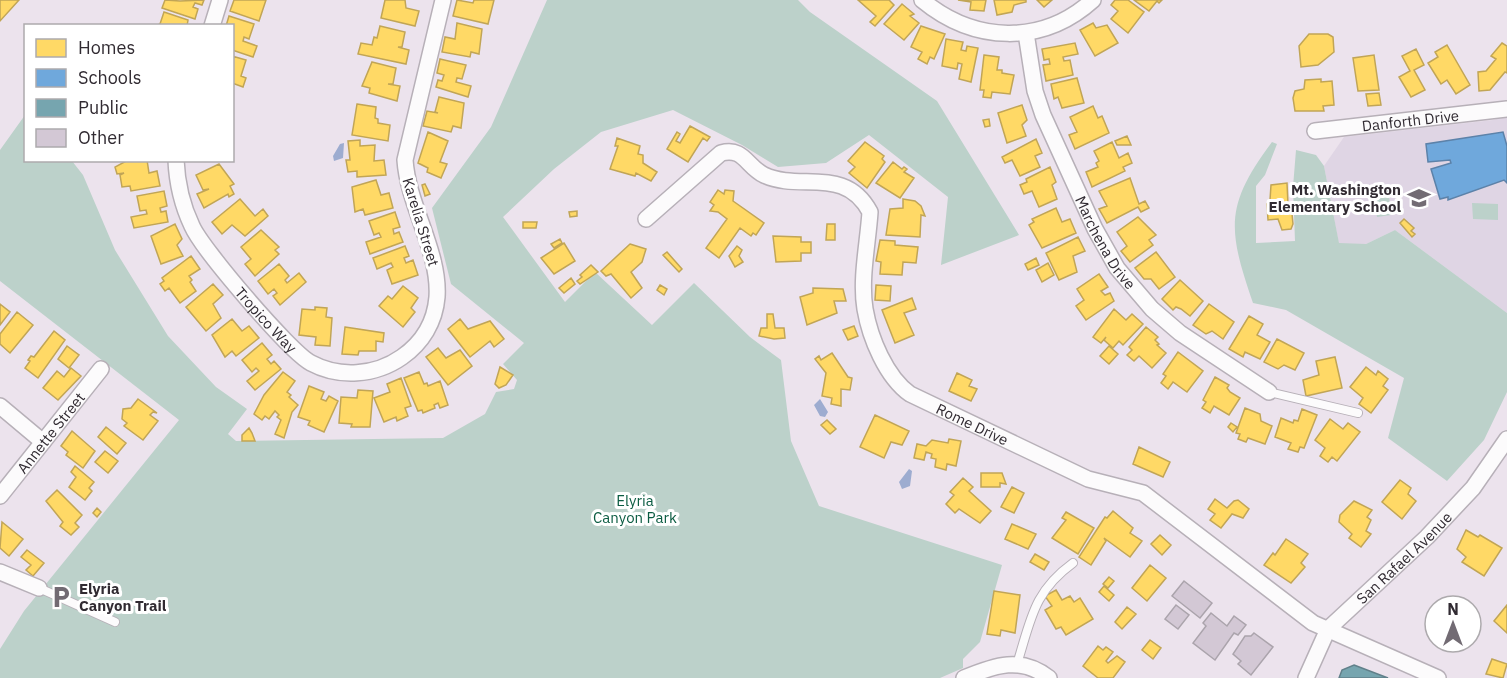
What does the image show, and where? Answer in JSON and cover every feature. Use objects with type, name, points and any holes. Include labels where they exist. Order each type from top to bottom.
[{"type":"street","points":[[213,24],[220,0]]},
{"type":"street","name":"Karelia Street","points":[[423,338],[433,318],[437,297],[436,273],[406,182],[405,160],[443,0]]},
{"type":"street","points":[[922,0],[950,21],[1004,35],[1026,33],[1066,20],[1093,0]]},
{"type":"street","name":"Marchena Drive","points":[[1026,33],[1035,91],[1043,115],[1095,229],[1117,268],[1152,309],[1180,333],[1269,392]]},
{"type":"street","name":"Danforth Drive","points":[[1315,131],[1507,109]]},
{"type":"street","name":"Rome Drive","points":[[646,219],[721,153],[732,150],[742,155],[765,176],[829,182],[847,189],[863,200],[870,212],[865,309],[885,366],[896,384],[910,394],[1088,479],[1143,493],[1313,623],[1438,678]]},
{"type":"street","name":"Tropico Way","points":[[176,162],[180,196],[193,229],[288,344],[309,363],[329,371],[350,374],[372,371],[394,363],[423,338]]},
{"type":"street","name":"Annette Street","points":[[0,496],[101,369]]},
{"type":"street","points":[[0,406],[43,442]]},
{"type":"street","name":"San Rafael Avenue","points":[[1306,678],[1328,629],[1427,537],[1473,488],[1507,439]]},
{"type":"street","points":[[0,572],[39,588]]},
{"type":"street","points":[[964,678],[990,669],[1017,664],[1025,664],[1048,678]]},
{"type":"lane","points":[[1269,392],[1358,413]]},
{"type":"lane","points":[[1017,664],[1036,603],[1053,578],[1073,563]]},
{"type":"lane","points":[[39,588],[115,622]]},
{"type":"shaded area","name":"Mt. Washington Elementary School","points":[[1507,116],[1507,313],[1395,230],[1366,244],[1339,244],[1324,166],[1344,137],[1493,120]]},
{"type":"green space","name":"Elyria Canyon Park","points":[[547,0],[798,0],[810,12],[937,101],[1019,235],[941,265],[948,197],[869,135],[826,163],[778,167],[742,145],[673,110],[601,132],[554,169],[503,217],[565,302],[595,272],[652,325],[694,283],[750,337],[781,360],[791,441],[819,506],[1002,565],[980,642],[963,659],[963,668],[940,678],[0,678],[0,649],[24,611],[179,420],[0,281],[0,150],[24,116],[24,162],[73,162],[83,175],[115,250],[168,336],[216,387],[247,409],[228,434],[236,441],[443,438],[485,414],[496,392],[514,389],[517,380],[503,364],[524,343],[451,284],[432,208],[491,127]]},
{"type":"green space","points":[[1272,142],[1277,144],[1265,175],[1256,186],[1256,243],[1295,241],[1293,187],[1296,150],[1316,155],[1324,166],[1339,243],[1366,244],[1395,230],[1507,313],[1507,392],[1484,440],[1447,481],[1388,438],[1404,378],[1286,310],[1253,303],[1239,256],[1235,237],[1235,219],[1245,184]]},
{"type":"green space","points":[[1388,186],[1391,215],[1377,217],[1373,188]]},
{"type":"green space","points":[[1472,203],[1498,204],[1498,220],[1473,219]]},
{"type":"water","points":[[344,143],[343,158],[334,161],[333,156],[340,144]]},
{"type":"water","points":[[820,399],[828,412],[825,417],[820,416],[814,405]]},
{"type":"water","points":[[909,469],[912,471],[910,486],[902,489],[899,482]]},
{"type":"building: Homes","points":[[0,0],[19,0],[0,21]]},
{"type":"building: Homes","points":[[165,0],[204,0],[202,5],[195,3],[193,7],[198,9],[195,19],[162,8]]},
{"type":"building: Homes","points":[[234,0],[266,0],[259,21],[230,11]]},
{"type":"building: Homes","points":[[385,0],[405,0],[406,8],[419,11],[415,26],[381,18]]},
{"type":"building: Homes","points":[[457,0],[473,3],[474,0],[494,0],[488,24],[453,16]]},
{"type":"building: Homes","points":[[858,0],[889,0],[894,5],[875,26],[870,22],[876,16]]},
{"type":"building: Homes","points":[[958,0],[986,0],[984,11],[970,10],[971,2]]},
{"type":"building: Homes","points":[[994,0],[1026,0],[1026,2],[1014,5],[1012,12],[997,15]]},
{"type":"building: Homes","points":[[1037,0],[1052,0],[1044,7]]},
{"type":"building: Homes","points":[[1115,0],[1128,0],[1144,12],[1128,33],[1111,19],[1118,11],[1111,5]]},
{"type":"building: Homes","points":[[1134,0],[1162,0],[1159,3],[1157,1],[1149,11]]},
{"type":"building: Homes","points":[[902,4],[914,14],[910,16],[919,23],[904,40],[884,24]]},
{"type":"building: Homes","points":[[164,12],[188,20],[187,24],[160,24]]},
{"type":"building: Homes","points":[[229,16],[254,24],[249,39],[244,37],[243,41],[257,46],[253,57],[234,51],[234,24],[227,24]]},
{"type":"building: Homes","points":[[457,23],[482,29],[479,54],[471,52],[470,57],[442,52],[445,37],[455,39]]},
{"type":"building: Homes","points":[[1093,23],[1096,28],[1107,25],[1118,43],[1095,56],[1080,30]]},
{"type":"building: Homes","points":[[380,26],[405,32],[402,47],[398,47],[409,50],[406,64],[358,54],[361,43],[372,45],[374,37],[377,38]]},
{"type":"building: Homes","points":[[921,26],[945,34],[934,59],[930,57],[927,64],[918,59],[922,52],[911,47]]},
{"type":"building: Homes","points":[[1309,34],[1328,34],[1333,37],[1334,52],[1318,65],[1301,67],[1299,46]]},
{"type":"building: Homes","points":[[946,39],[963,42],[961,50],[966,51],[967,46],[978,48],[971,82],[959,79],[962,64],[958,63],[957,69],[942,66]]},
{"type":"building: Homes","points":[[1075,43],[1078,54],[1063,57],[1064,61],[1070,60],[1073,75],[1046,81],[1043,65],[1050,64],[1049,59],[1044,60],[1042,49]]},
{"type":"building: Homes","points":[[1502,43],[1507,46],[1507,73],[1505,72],[1490,90],[1479,91],[1478,72],[1486,71],[1496,59],[1491,56]]},
{"type":"building: Homes","points":[[1447,45],[1470,85],[1456,94],[1447,80],[1441,84],[1428,63],[1438,57],[1435,52]]},
{"type":"building: Homes","points":[[1416,49],[1424,65],[1414,70],[1425,90],[1411,97],[1399,77],[1410,71],[1402,56]]},
{"type":"building: Homes","points":[[984,55],[999,57],[997,70],[1014,75],[1010,94],[992,92],[991,98],[983,97],[984,90],[980,90]]},
{"type":"building: Homes","points":[[1374,55],[1379,90],[1358,91],[1353,58]]},
{"type":"building: Homes","points":[[234,57],[246,60],[241,76],[246,78],[243,87],[234,84]]},
{"type":"building: Homes","points":[[440,59],[466,65],[462,79],[457,78],[456,82],[471,86],[468,97],[436,87],[438,80],[442,81],[444,75],[437,73]]},
{"type":"building: Homes","points":[[372,62],[396,68],[393,84],[388,84],[400,86],[397,101],[369,93],[370,88],[362,86]]},
{"type":"building: Homes","points":[[1077,78],[1084,103],[1062,108],[1058,97],[1054,99],[1051,84]]},
{"type":"building: Homes","points":[[1321,79],[1321,82],[1332,81],[1334,105],[1323,106],[1324,111],[1295,111],[1293,98],[1295,91],[1304,89],[1305,80]]},
{"type":"building: Homes","points":[[1379,93],[1381,105],[1368,106],[1366,94]]},
{"type":"building: Homes","points":[[439,97],[464,103],[461,128],[453,126],[451,132],[423,126],[427,111],[438,113],[435,112]]},
{"type":"building: Homes","points":[[357,104],[376,107],[375,118],[378,119],[378,123],[390,125],[388,141],[352,135]]},
{"type":"building: Homes","points":[[1022,105],[1027,120],[1022,125],[1026,136],[1007,143],[998,113]]},
{"type":"building: Homes","points":[[1093,106],[1098,118],[1102,116],[1109,133],[1075,149],[1069,135],[1077,132],[1070,117]]},
{"type":"building: Homes","points":[[989,119],[990,126],[985,127],[983,120]]},
{"type":"building: Homes","points":[[690,126],[710,137],[707,141],[703,138],[688,162],[667,149],[677,132],[680,134],[676,141],[680,143]]},
{"type":"building: Homes","points":[[428,132],[448,141],[440,162],[447,164],[441,178],[427,172],[428,168],[418,163]]},
{"type":"building: Homes","points":[[1127,136],[1131,145],[1117,145],[1115,141]]},
{"type":"building: Homes","points":[[617,138],[640,146],[638,154],[643,155],[643,163],[657,172],[651,181],[636,173],[635,176],[610,169],[618,146],[615,146]]},
{"type":"building: Homes","points":[[1036,139],[1042,153],[1035,156],[1040,167],[1020,176],[1012,160],[1005,163],[1002,157]]},
{"type":"building: Homes","points":[[360,140],[360,146],[375,145],[374,161],[384,160],[386,175],[357,177],[357,171],[348,172],[346,160],[350,160],[348,141]]},
{"type":"building: Homes","points":[[865,142],[884,156],[882,159],[885,162],[867,188],[849,173],[855,167],[848,161]]},
{"type":"building: Homes","points":[[1112,142],[1119,158],[1128,153],[1132,163],[1123,167],[1125,171],[1092,187],[1086,172],[1098,167],[1096,163],[1099,161],[1094,151]]},
{"type":"building: Homes","points":[[124,162],[147,162],[149,173],[157,171],[160,186],[131,191],[130,186],[122,187],[120,175],[124,173],[117,174],[115,167]]},
{"type":"building: Homes","points":[[893,162],[902,169],[904,167],[907,169],[904,172],[914,178],[900,198],[876,183]]},
{"type":"building: Homes","points":[[219,164],[234,184],[230,186],[234,194],[229,197],[228,194],[204,208],[197,194],[209,189],[203,190],[196,175]]},
{"type":"building: Homes","points":[[1050,167],[1056,182],[1052,185],[1057,199],[1039,207],[1032,191],[1024,194],[1020,185],[1027,182],[1026,179]]},
{"type":"building: Homes","points":[[1130,178],[1139,204],[1145,201],[1149,208],[1141,212],[1138,207],[1107,223],[1099,209],[1107,206],[1099,191]]},
{"type":"building: Homes","points":[[376,180],[381,195],[389,193],[393,208],[365,215],[363,209],[355,212],[352,187]]},
{"type":"building: Homes","points":[[1287,183],[1288,204],[1291,204],[1293,224],[1291,229],[1282,230],[1278,219],[1268,220],[1267,204],[1270,200],[1271,185]]},
{"type":"building: Homes","points":[[425,184],[430,194],[425,196],[422,185]]},
{"type":"building: Homes","points":[[718,190],[724,194],[725,190],[734,191],[733,201],[764,223],[756,235],[753,233],[751,236],[740,228],[719,258],[706,248],[727,219],[718,212],[710,211],[714,205],[710,202]]},
{"type":"building: Homes","points":[[164,191],[167,206],[160,208],[161,212],[166,211],[168,222],[134,228],[131,217],[147,214],[146,210],[140,211],[137,196]]},
{"type":"building: Homes","points":[[240,199],[255,216],[263,209],[268,216],[245,236],[232,225],[222,234],[212,222]]},
{"type":"building: Homes","points":[[903,199],[915,201],[921,206],[925,216],[921,215],[920,237],[886,235],[890,209],[903,208]]},
{"type":"building: Homes","points":[[1056,208],[1062,222],[1070,219],[1076,233],[1042,248],[1029,225],[1034,222],[1032,219]]},
{"type":"building: Homes","points":[[577,211],[577,216],[570,217],[569,212]]},
{"type":"building: Homes","points":[[395,212],[400,227],[393,229],[394,234],[399,232],[403,242],[370,254],[366,242],[381,237],[379,233],[374,235],[369,221]]},
{"type":"building: Homes","points":[[1138,217],[1156,235],[1149,240],[1153,245],[1130,262],[1121,251],[1127,246],[1117,232]]},
{"type":"building: Homes","points":[[1404,219],[1414,228],[1411,231],[1415,234],[1412,237],[1400,223]]},
{"type":"building: Homes","points":[[523,222],[537,222],[536,228],[523,228]]},
{"type":"building: Homes","points":[[175,224],[182,239],[177,245],[183,256],[161,264],[151,236]]},
{"type":"building: Homes","points":[[827,224],[835,224],[835,240],[826,240]]},
{"type":"building: Homes","points":[[261,230],[279,247],[275,250],[279,254],[255,276],[245,264],[251,259],[241,247]]},
{"type":"building: Homes","points":[[773,236],[801,237],[801,242],[811,242],[811,253],[801,253],[801,261],[776,262]]},
{"type":"building: Homes","points":[[1078,237],[1085,251],[1073,256],[1077,272],[1059,280],[1046,253]]},
{"type":"building: Homes","points":[[560,239],[562,243],[554,248],[551,244]]},
{"type":"building: Homes","points":[[880,240],[895,241],[895,245],[918,247],[916,263],[903,262],[902,275],[880,274],[881,262],[876,261]]},
{"type":"building: Homes","points":[[564,243],[575,261],[554,274],[541,258]]},
{"type":"building: Homes","points":[[630,244],[646,249],[642,262],[631,272],[642,288],[631,298],[611,274],[606,276],[601,271]]},
{"type":"building: Homes","points":[[405,246],[409,256],[404,258],[406,263],[413,260],[418,275],[392,284],[387,270],[393,267],[391,263],[377,269],[373,258]]},
{"type":"building: Homes","points":[[737,246],[742,250],[739,256],[743,262],[735,267],[729,256]]},
{"type":"building: Homes","points":[[667,252],[682,269],[679,272],[663,255]]},
{"type":"building: Homes","points":[[1156,252],[1175,277],[1159,289],[1151,279],[1144,279],[1135,268]]},
{"type":"building: Homes","points":[[191,256],[200,269],[189,276],[196,291],[180,303],[169,288],[165,291],[160,284],[164,281],[162,278]]},
{"type":"building: Homes","points":[[1036,258],[1039,265],[1028,270],[1025,264]]},
{"type":"building: Homes","points":[[1048,263],[1054,275],[1042,282],[1036,270]]},
{"type":"building: Homes","points":[[279,264],[289,276],[285,280],[287,283],[299,273],[306,282],[280,305],[273,296],[277,293],[274,289],[268,294],[258,281]]},
{"type":"building: Homes","points":[[591,265],[598,272],[580,284],[577,281],[582,277],[580,275]]},
{"type":"building: Homes","points":[[1099,274],[1108,287],[1101,291],[1105,295],[1110,293],[1114,301],[1086,320],[1076,306],[1084,300],[1077,289]]},
{"type":"building: Homes","points":[[571,278],[575,284],[564,293],[559,288]]},
{"type":"building: Homes","points":[[1180,280],[1203,301],[1190,316],[1176,307],[1173,310],[1162,299]]},
{"type":"building: Homes","points":[[213,284],[223,295],[213,304],[221,318],[206,331],[186,307]]},
{"type":"building: Homes","points":[[660,285],[667,289],[664,295],[657,290]]},
{"type":"building: Homes","points":[[876,285],[891,286],[890,301],[875,300]]},
{"type":"building: Homes","points":[[403,286],[418,298],[411,308],[415,312],[403,327],[379,306],[388,296],[392,299]]},
{"type":"building: Homes","points":[[813,288],[843,289],[846,301],[834,301],[837,313],[807,325],[800,297],[813,293]]},
{"type":"building: Homes","points":[[912,298],[916,309],[904,313],[914,335],[895,343],[882,310]]},
{"type":"building: Homes","points":[[0,304],[10,312],[0,325]]},
{"type":"building: Homes","points":[[1209,304],[1234,322],[1223,339],[1212,331],[1206,334],[1193,325]]},
{"type":"building: Homes","points":[[315,307],[327,308],[326,317],[332,318],[330,346],[315,345],[316,337],[299,335],[302,309],[315,310]]},
{"type":"building: Homes","points":[[1114,309],[1126,320],[1132,314],[1143,324],[1123,345],[1119,341],[1113,348],[1104,340],[1106,337],[1101,343],[1093,337]]},
{"type":"building: Homes","points":[[17,312],[33,325],[10,353],[0,344],[0,334]]},
{"type":"building: Homes","points":[[767,314],[773,314],[775,328],[784,328],[785,338],[774,339],[759,336],[761,328],[767,328]]},
{"type":"building: Homes","points":[[1249,316],[1263,324],[1257,335],[1270,342],[1260,359],[1245,352],[1243,357],[1229,349]]},
{"type":"building: Homes","points":[[232,319],[242,331],[249,326],[259,338],[236,356],[232,351],[225,357],[212,335]]},
{"type":"building: Homes","points":[[460,319],[468,329],[490,321],[504,339],[494,347],[490,341],[470,357],[448,329]]},
{"type":"building: Homes","points":[[854,326],[858,336],[848,340],[843,330]]},
{"type":"building: Homes","points":[[345,327],[384,333],[383,342],[376,341],[376,351],[359,351],[358,355],[342,354]]},
{"type":"building: Homes","points":[[1146,327],[1158,337],[1155,340],[1159,344],[1157,345],[1166,353],[1152,368],[1139,356],[1134,361],[1127,355],[1132,350],[1129,347]]},
{"type":"building: Homes","points":[[54,331],[65,340],[38,378],[25,368],[31,356],[34,357]]},
{"type":"building: Homes","points":[[1277,339],[1304,353],[1295,370],[1284,365],[1278,369],[1264,362]]},
{"type":"building: Homes","points":[[262,343],[272,355],[267,359],[271,364],[274,361],[281,369],[255,390],[247,381],[259,371],[256,368],[252,372],[242,360]]},
{"type":"building: Homes","points":[[67,346],[79,355],[69,368],[58,359]]},
{"type":"building: Homes","points":[[1109,346],[1118,354],[1109,364],[1100,356]]},
{"type":"building: Homes","points":[[438,348],[446,358],[460,350],[472,366],[448,385],[426,357]]},
{"type":"building: Homes","points":[[1178,352],[1203,371],[1187,392],[1173,382],[1168,389],[1161,383],[1166,376],[1163,374]]},
{"type":"building: Homes","points":[[832,353],[848,377],[852,378],[850,390],[841,389],[841,406],[831,404],[832,398],[822,396],[826,373],[815,359],[819,356],[821,360]]},
{"type":"building: Homes","points":[[1335,357],[1342,388],[1306,396],[1303,380],[1319,375],[1316,361]]},
{"type":"building: Homes","points":[[500,367],[513,375],[506,385],[499,388],[495,384]]},
{"type":"building: Homes","points":[[1366,367],[1376,375],[1378,371],[1388,379],[1383,386],[1388,390],[1371,413],[1359,404],[1363,398],[1350,387]]},
{"type":"building: Homes","points":[[71,368],[81,376],[58,400],[43,388],[57,371],[64,377]]},
{"type":"building: Homes","points":[[283,372],[295,381],[287,392],[298,405],[292,412],[284,438],[275,434],[281,420],[275,411],[269,419],[265,416],[262,420],[254,414],[264,395]]},
{"type":"building: Homes","points":[[419,372],[424,384],[427,383],[428,386],[440,381],[448,405],[440,408],[438,403],[434,405],[435,408],[423,413],[422,410],[418,411],[404,378]]},
{"type":"building: Homes","points":[[957,373],[972,380],[969,386],[977,389],[971,401],[949,391]]},
{"type":"building: Homes","points":[[1215,377],[1229,385],[1227,388],[1230,392],[1240,398],[1229,415],[1214,406],[1210,413],[1202,408],[1206,402],[1203,400]]},
{"type":"building: Homes","points":[[401,378],[411,406],[405,408],[408,416],[397,421],[396,417],[384,422],[374,398],[390,392],[387,384]]},
{"type":"building: Homes","points":[[309,386],[324,392],[321,399],[326,401],[329,396],[338,401],[324,432],[308,425],[310,421],[298,417]]},
{"type":"building: Homes","points":[[358,390],[373,391],[370,427],[351,427],[352,424],[339,423],[341,397],[357,398]]},
{"type":"building: Homes","points":[[138,399],[157,413],[153,412],[150,415],[158,421],[143,440],[124,426],[127,423],[122,419],[123,409],[131,408]]},
{"type":"building: Homes","points":[[1245,408],[1260,414],[1261,421],[1272,426],[1265,444],[1248,438],[1246,442],[1238,439],[1240,434],[1236,433]]},
{"type":"building: Homes","points":[[1302,409],[1317,415],[1304,448],[1300,447],[1298,452],[1288,449],[1291,443],[1275,437],[1281,418],[1293,423],[1294,420],[1298,421]]},
{"type":"building: Homes","points":[[875,415],[909,431],[902,445],[891,442],[884,458],[860,447]]},
{"type":"building: Homes","points":[[1330,419],[1343,429],[1348,423],[1360,432],[1337,461],[1332,457],[1328,462],[1320,456],[1325,448],[1315,440]]},
{"type":"building: Homes","points":[[827,420],[836,429],[830,434],[821,425]]},
{"type":"building: Homes","points":[[1231,423],[1237,427],[1233,432],[1228,427]]},
{"type":"building: Homes","points":[[106,427],[126,443],[117,454],[98,437]]},
{"type":"building: Homes","points":[[249,428],[255,441],[242,441],[242,435]]},
{"type":"building: Homes","points":[[72,431],[95,451],[83,468],[66,455],[68,452],[61,446]]},
{"type":"building: Homes","points":[[949,439],[961,441],[956,466],[947,464],[946,470],[935,467],[936,459],[931,458],[932,454],[926,452],[924,460],[914,458],[917,444],[926,446],[932,440],[948,443]]},
{"type":"building: Homes","points":[[1139,447],[1170,462],[1163,477],[1133,464]]},
{"type":"building: Homes","points":[[105,451],[118,461],[108,473],[95,462]]},
{"type":"building: Homes","points":[[75,466],[94,482],[89,488],[92,491],[85,500],[69,487],[76,477],[71,472]]},
{"type":"building: Homes","points":[[981,473],[1002,473],[1006,484],[1000,483],[1000,487],[981,487]]},
{"type":"building: Homes","points":[[963,478],[973,487],[969,491],[991,511],[980,523],[959,509],[955,513],[946,504],[954,495],[950,492]]},
{"type":"building: Homes","points":[[1400,480],[1411,488],[1408,494],[1416,501],[1402,519],[1382,502]]},
{"type":"building: Homes","points":[[1012,487],[1024,493],[1014,513],[1001,507]]},
{"type":"building: Homes","points":[[57,490],[82,515],[75,523],[79,527],[71,535],[60,526],[63,522],[46,501]]},
{"type":"building: Homes","points":[[1215,499],[1227,508],[1238,500],[1249,509],[1243,518],[1232,514],[1221,528],[1210,520],[1215,514],[1208,509]]},
{"type":"building: Homes","points":[[1354,501],[1372,510],[1367,517],[1371,520],[1366,531],[1371,534],[1361,547],[1349,538],[1352,534],[1339,522],[1340,515]]},
{"type":"building: Homes","points":[[97,508],[101,512],[97,517],[93,513]]},
{"type":"building: Homes","points":[[1113,511],[1133,528],[1130,533],[1142,541],[1130,557],[1104,538],[1106,541],[1091,565],[1079,557],[1105,517],[1107,518]]},
{"type":"building: Homes","points":[[1066,512],[1094,528],[1078,554],[1052,538],[1066,520],[1062,518]]},
{"type":"building: Homes","points":[[2,522],[23,539],[9,556],[0,548]]},
{"type":"building: Homes","points":[[1012,524],[1036,534],[1028,549],[1005,539]]},
{"type":"building: Homes","points":[[1466,530],[1502,548],[1484,576],[1462,562],[1466,557],[1457,549]]},
{"type":"building: Homes","points":[[1160,535],[1171,545],[1162,555],[1151,544]]},
{"type":"building: Homes","points":[[1286,539],[1308,554],[1301,563],[1305,567],[1291,583],[1264,565],[1273,553],[1275,555]]},
{"type":"building: Homes","points":[[27,550],[44,563],[33,576],[26,570],[31,565],[21,557]]},
{"type":"building: Homes","points":[[1035,554],[1049,562],[1044,570],[1030,562]]},
{"type":"building: Homes","points":[[1150,565],[1166,578],[1147,601],[1132,588]]},
{"type":"building: Homes","points":[[1109,577],[1114,581],[1108,588],[1103,584]]},
{"type":"building: Homes","points":[[1104,586],[1114,595],[1109,601],[1099,592]]},
{"type":"building: Homes","points":[[1056,590],[1062,600],[1070,596],[1074,602],[1080,598],[1093,619],[1066,635],[1061,627],[1056,629],[1045,610],[1052,606],[1045,596]]},
{"type":"building: Homes","points":[[994,591],[1020,595],[1015,633],[1001,630],[1000,636],[987,634]]},
{"type":"building: Homes","points":[[1507,605],[1507,633],[1494,621]]},
{"type":"building: Homes","points":[[1127,607],[1136,614],[1122,629],[1115,622]]},
{"type":"building: Homes","points":[[1150,640],[1161,648],[1153,659],[1142,650]]},
{"type":"building: Homes","points":[[1098,646],[1103,650],[1106,647],[1113,652],[1106,661],[1108,663],[1117,656],[1125,662],[1113,678],[1098,678],[1083,666]]},
{"type":"building: Homes","points":[[1492,659],[1507,664],[1503,678],[1486,674]]},
{"type":"building: Schools","points":[[1503,132],[1507,146],[1507,183],[1504,180],[1448,200],[1448,197],[1440,199],[1431,169],[1451,163],[1450,160],[1428,162],[1426,144]]},
{"type":"building: Public","points":[[1354,665],[1388,678],[1339,678],[1342,670]]},
{"type":"building: Other","points":[[1184,581],[1212,603],[1200,618],[1172,596]]},
{"type":"building: Other","points":[[1176,605],[1189,615],[1178,629],[1165,619]]},
{"type":"building: Other","points":[[1211,613],[1227,626],[1234,616],[1246,625],[1238,635],[1234,633],[1215,660],[1193,643],[1206,626],[1203,623]]},
{"type":"building: Other","points":[[1254,633],[1273,647],[1251,675],[1238,664],[1241,661],[1233,654],[1245,636],[1251,636]]},
{"type":"place","name":"Mt. Washington Elementary School","points":[[1419,198]]},
{"type":"place","name":"Elyria Canyon Trail","points":[[61,597]]}]
